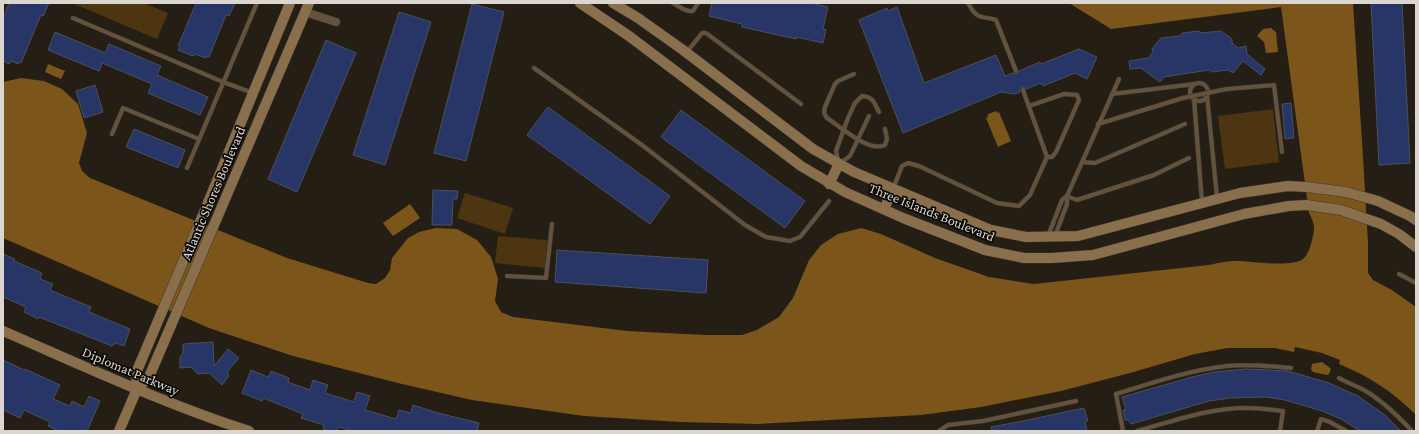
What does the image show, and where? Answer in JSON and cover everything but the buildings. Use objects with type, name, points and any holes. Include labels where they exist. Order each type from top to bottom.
[{"type":"street","name":"Atlantic Shores Boulevard","points":[[119,431],[136,389],[136,372],[205,210],[290,3]]},
{"type":"street","name":"Three Islands Boulevard","points":[[613,3],[638,18],[687,52],[813,148],[839,164],[893,189],[991,230],[1026,237],[1078,236],[1217,198],[1288,186],[1346,192],[1378,201],[1416,220]]},
{"type":"street","name":"Three Islands Boulevard","points":[[583,4],[635,40],[801,166],[829,184],[884,210],[985,250],[1024,258],[1052,258],[1093,255],[1244,214],[1289,206],[1307,205],[1341,210],[1381,224],[1399,234],[1416,247]]},
{"type":"street","name":"Atlantic Shores Boulevard","points":[[136,389],[149,377],[171,328],[307,8]]},
{"type":"street","points":[[307,8],[336,22]]},
{"type":"street","points":[[829,184],[839,164]]},
{"type":"street","points":[[884,210],[893,189]]},
{"type":"street","name":"Diplomat Parkway","points":[[3,331],[136,389],[205,417],[250,431]]},
{"type":"lane","points":[[187,168],[257,3]]},
{"type":"lane","points":[[673,3],[688,12],[693,11],[698,3]]},
{"type":"lane","points":[[968,3],[973,12],[980,18],[996,20],[1016,71]]},
{"type":"lane","points":[[73,18],[223,82],[253,93]]},
{"type":"lane","points":[[687,52],[702,33],[706,33],[801,104]]},
{"type":"lane","points":[[534,68],[642,145],[745,225],[766,237],[790,241],[800,237],[829,201]]},
{"type":"lane","points":[[854,74],[838,81],[824,107],[824,112],[827,118],[858,139],[873,147],[885,145],[887,139],[885,129]]},
{"type":"lane","points":[[1051,236],[1067,204],[1067,196],[1119,79]]},
{"type":"lane","points":[[1112,94],[1201,83],[1206,86],[1217,198]]},
{"type":"lane","points":[[1195,84],[1190,90],[1190,95],[1194,99],[1202,202]]},
{"type":"lane","points":[[1098,124],[1183,98],[1227,89],[1274,85],[1282,152]]},
{"type":"lane","points":[[893,189],[902,166],[908,163],[919,166],[998,203],[1019,206],[1030,195],[1047,157],[1023,90]]},
{"type":"lane","points":[[1029,106],[1064,94],[1077,96],[1079,100],[1056,152],[1052,157],[1047,157]]},
{"type":"lane","points":[[1194,99],[1201,100],[1207,95]]},
{"type":"lane","points":[[869,116],[850,156],[839,164],[836,151],[855,103],[862,96],[869,97],[879,112]]},
{"type":"lane","points":[[112,134],[123,108],[199,139]]},
{"type":"lane","points":[[1082,162],[1095,163],[1185,124]]},
{"type":"lane","points":[[1067,196],[1077,200],[1154,175],[1189,158]]},
{"type":"lane","points":[[506,276],[546,278],[552,224]]},
{"type":"lane","points":[[1399,274],[1416,284]]},
{"type":"lane","points":[[1123,431],[1116,394],[1176,376],[1220,367],[1252,365],[1291,368]]},
{"type":"lane","points":[[1339,378],[1363,389],[1384,404],[1396,413],[1412,431]]},
{"type":"lane","points":[[939,431],[948,425],[983,421],[1076,401]]},
{"type":"lane","points":[[1137,431],[1198,414],[1222,410],[1250,408],[1283,411],[1280,431]]},
{"type":"lane","points":[[1317,431],[1321,419],[1346,431]]},
{"type":"path","points":[[1162,3],[1164,22]]},
{"type":"path","points":[[1214,3],[1216,16]]},
{"type":"path","points":[[1266,3],[1266,9]]},
{"type":"shaded area","points":[[72,3],[144,3],[168,13],[157,39]]},
{"type":"shaded area","points":[[1069,3],[1353,3],[1368,243],[1368,273],[1373,280],[1392,290],[1416,307],[1416,415],[1380,385],[1339,364],[1340,360],[1322,353],[1295,347],[1294,352],[1275,348],[1227,348],[1195,354],[1061,391],[981,407],[921,415],[759,424],[680,422],[584,416],[472,400],[293,356],[209,328],[3,238],[3,82],[21,78],[44,81],[62,89],[78,104],[87,133],[79,163],[82,171],[90,178],[287,258],[368,283],[376,284],[385,278],[390,270],[392,258],[408,238],[419,232],[436,228],[457,229],[477,240],[491,257],[498,279],[495,301],[501,312],[513,317],[627,331],[705,335],[742,335],[757,330],[779,317],[793,298],[809,260],[821,245],[838,234],[861,228],[881,234],[935,258],[989,277],[1034,284],[1209,265],[1229,261],[1280,264],[1297,262],[1303,259],[1310,247],[1314,226],[1309,213],[1281,7],[1111,29]]},
{"type":"shaded area","points":[[1271,28],[1276,32],[1278,52],[1266,53],[1264,42],[1257,36],[1263,29]]},
{"type":"shaded area","points":[[48,64],[65,71],[61,79],[45,72]]},
{"type":"shaded area","points":[[1273,109],[1279,162],[1225,169],[1218,116]]},
{"type":"shaded area","points":[[996,111],[997,113],[999,112],[1011,141],[998,147],[986,118],[988,117],[988,114]]},
{"type":"shaded area","points":[[465,193],[513,208],[505,234],[457,218]]},
{"type":"shaded area","points":[[410,204],[420,218],[393,236],[383,223]]},
{"type":"shaded area","points":[[498,236],[547,240],[545,268],[495,263]]},
{"type":"shaded area","points":[[1322,362],[1331,369],[1327,375],[1313,372],[1311,369],[1312,364]]}]
